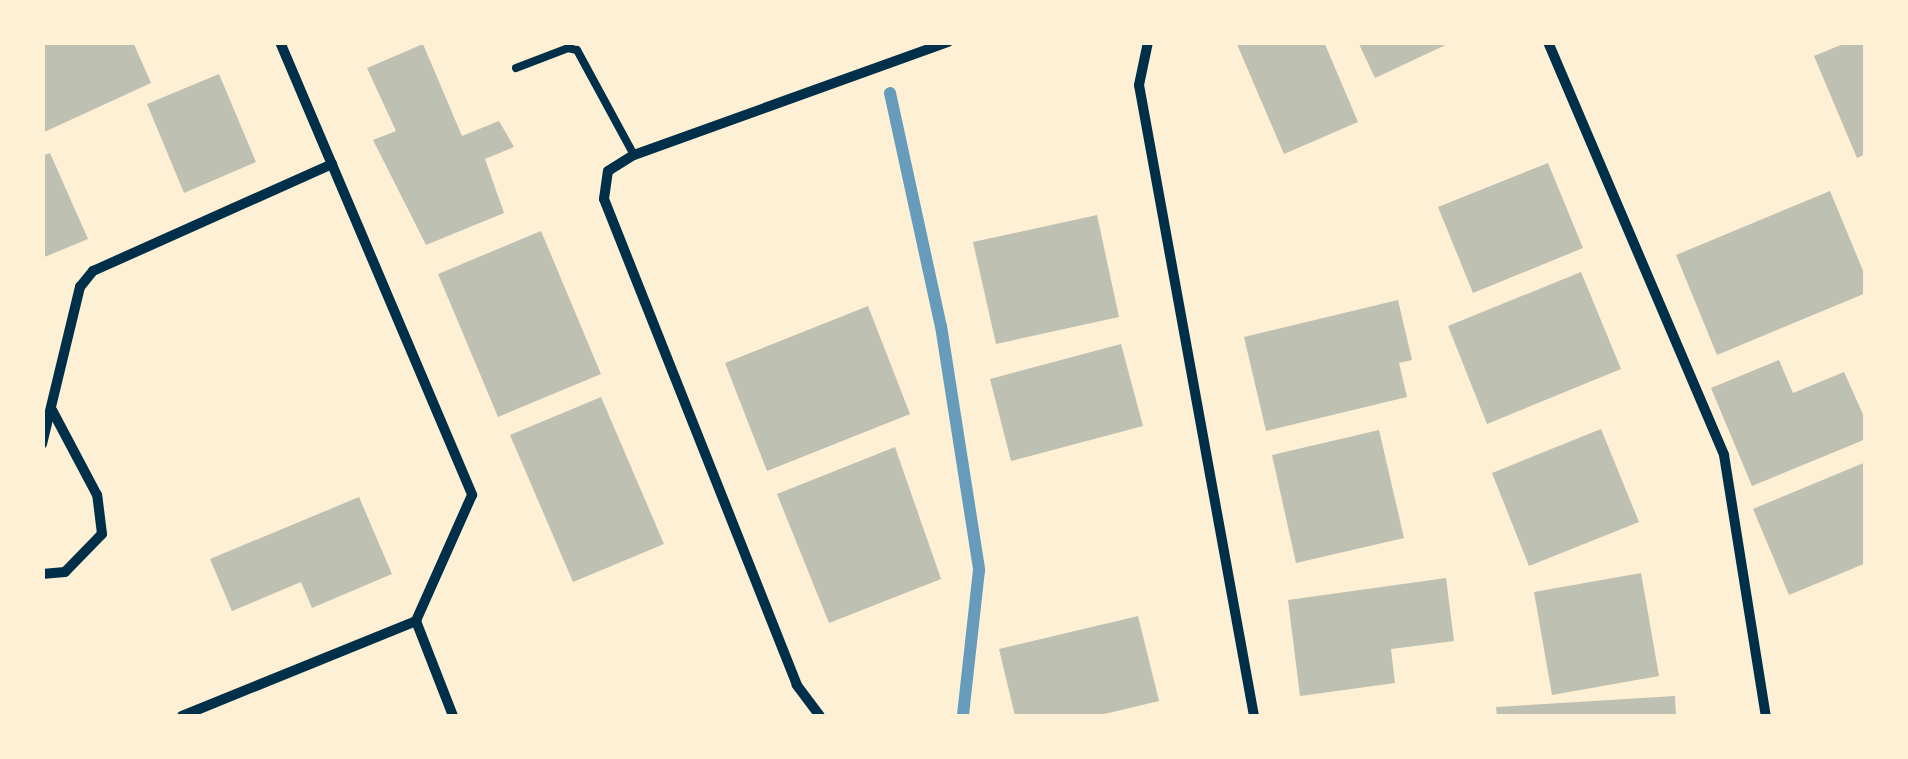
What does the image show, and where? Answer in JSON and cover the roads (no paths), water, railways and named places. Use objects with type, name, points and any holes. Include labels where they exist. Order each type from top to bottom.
[{"type":"street","points":[[182,716],[416,621],[472,495],[280,42]]},
{"type":"street","points":[[820,716],[798,684],[604,199],[608,172],[634,155],[948,42]]},
{"type":"street","points":[[1148,42],[1139,85],[1254,716]]},
{"type":"street","points":[[1548,42],[1724,455],[1766,716]]},
{"type":"street","points":[[42,444],[80,287],[94,270],[332,164]]},
{"type":"street","points":[[42,574],[64,572],[102,534],[98,495],[52,409]]},
{"type":"street","points":[[416,621],[453,716]]},
{"type":"lane","points":[[516,68],[568,48],[577,50],[634,155]]},
{"type":"waterway","points":[[890,93],[941,326],[979,570],[963,716]]}]
